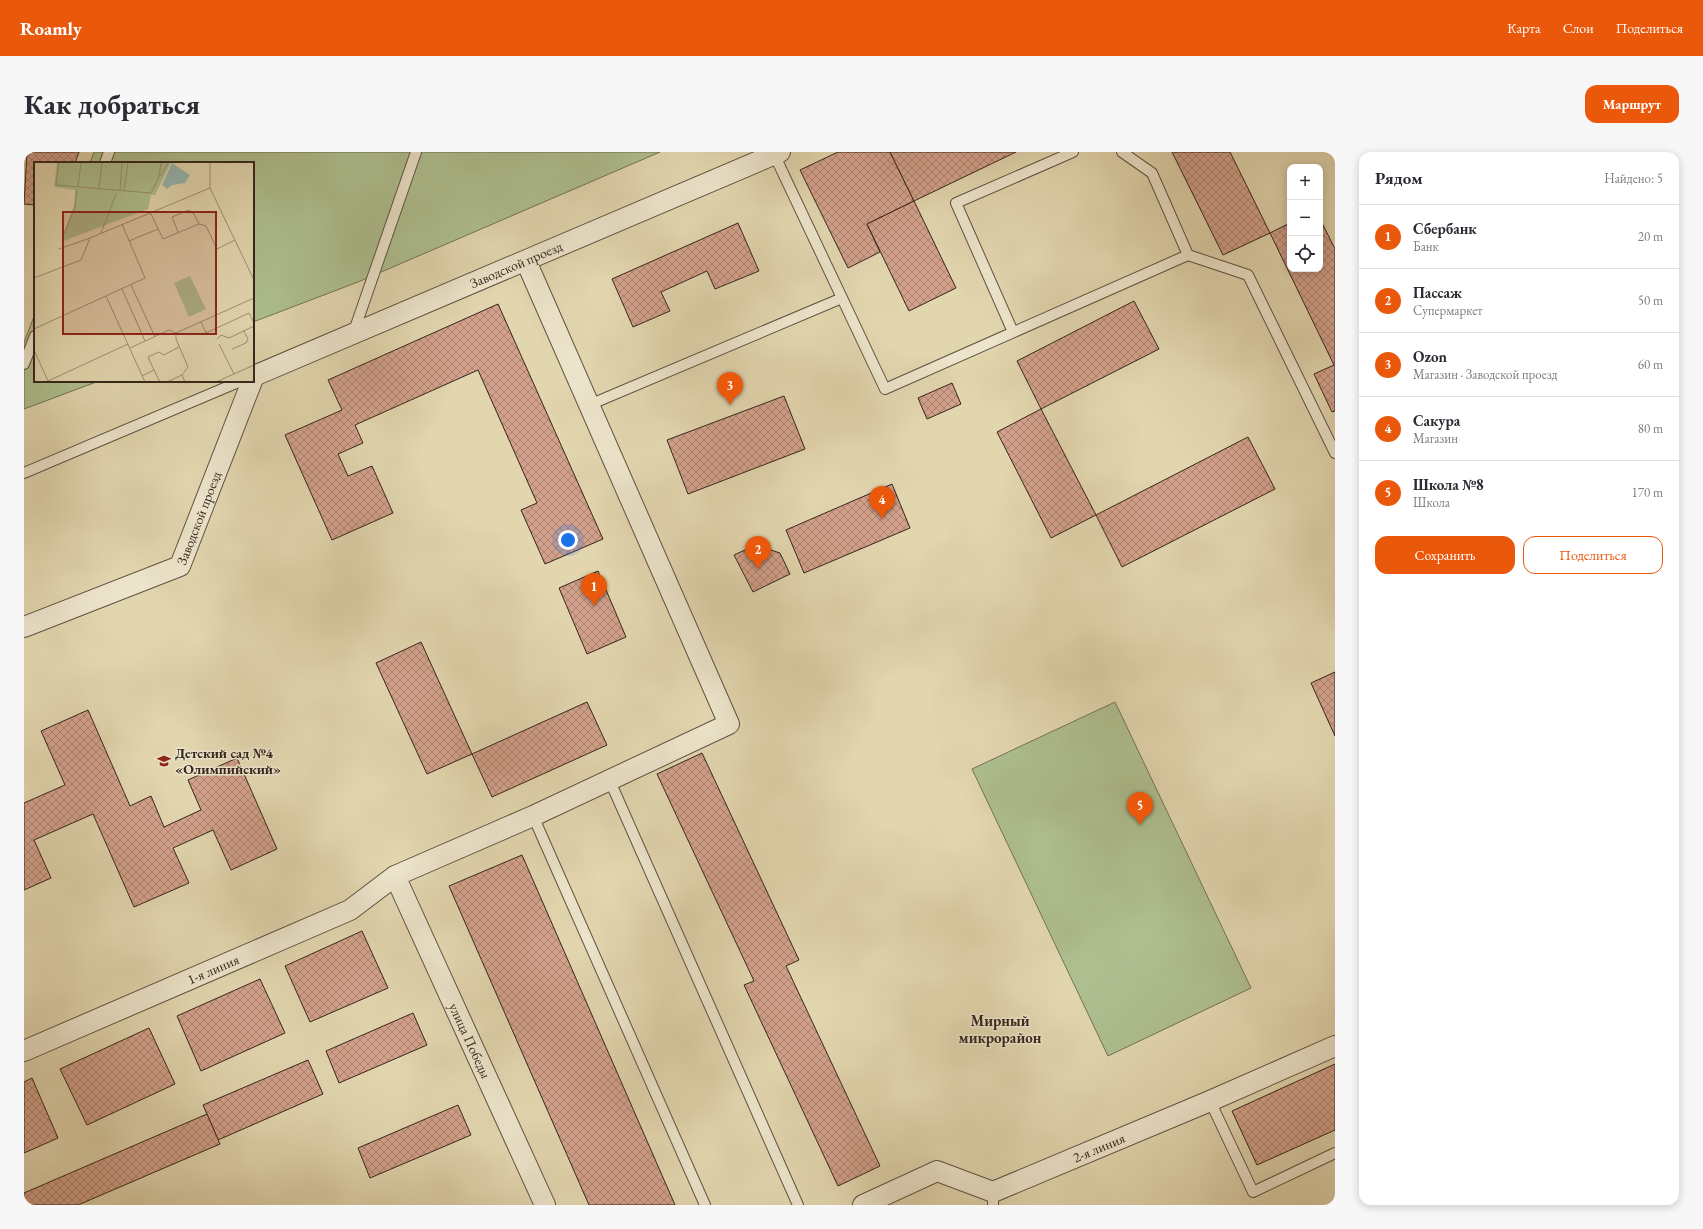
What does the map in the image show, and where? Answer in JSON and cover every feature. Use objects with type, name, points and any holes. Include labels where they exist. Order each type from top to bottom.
[{"type":"street","name":"Заводской проезд","points":[[254,377],[777,153]]},
{"type":"street","points":[[526,261],[589,405]]},
{"type":"street","name":"Заводской проезд","points":[[24,627],[180,566],[249,382]]},
{"type":"street","name":"1-я линия","points":[[24,1051],[350,910],[395,876],[533,816],[609,779],[729,724],[589,405]]},
{"type":"street","name":"улица Победы","points":[[395,876],[545,1205]]},
{"type":"street","name":"2-я линия","points":[[863,1205],[937,1171],[993,1199],[1335,1046]]},
{"type":"lane","points":[[105,162],[109,152]]},
{"type":"lane","points":[[353,334],[416,152]]},
{"type":"lane","points":[[1013,332],[956,203],[1073,152]]},
{"type":"lane","points":[[1122,152],[1152,173],[1188,255]]},
{"type":"lane","points":[[777,153],[884,389],[1188,255],[1248,275],[1335,453]]},
{"type":"lane","points":[[589,405],[842,298]]},
{"type":"lane","points":[[24,364],[34,339]]},
{"type":"lane","points":[[24,473],[241,382]]},
{"type":"lane","points":[[609,779],[798,1205]]},
{"type":"lane","points":[[533,816],[705,1205]]},
{"type":"lane","points":[[1210,1101],[1253,1192],[1335,1153]]},
{"type":"green space","points":[[94,152],[660,152],[358,282],[254,322],[254,162],[90,162]]},
{"type":"green space","points":[[34,317],[34,382],[96,382],[24,409],[24,342]]},
{"type":"green space","points":[[1115,702],[1251,988],[1108,1056],[972,769]]},
{"type":"building","points":[[27,152],[79,152],[75,162],[34,162],[34,205],[24,204]]},
{"type":"building","points":[[838,152],[890,152],[914,201],[867,224],[880,252],[848,268],[800,170]]},
{"type":"building","points":[[890,152],[1016,152],[914,201]]},
{"type":"building","points":[[1172,152],[1230,152],[1270,233],[1223,255]]},
{"type":"building","points":[[914,201],[956,288],[909,311],[867,224]]},
{"type":"building","points":[[738,223],[759,271],[715,289],[707,271],[661,292],[670,311],[633,327],[612,279]]},
{"type":"building","points":[[1287,224],[1287,268],[1270,233]]},
{"type":"building","points":[[1323,225],[1335,249],[1335,411],[1332,412],[1314,374],[1334,365],[1289,272],[1323,272]]},
{"type":"building","points":[[1134,301],[1159,349],[1041,409],[1017,361]]},
{"type":"building","points":[[498,304],[603,539],[545,564],[521,510],[537,503],[478,370],[355,425],[363,443],[338,454],[348,476],[372,466],[393,513],[332,540],[285,435],[342,410],[328,380]]},
{"type":"building","points":[[952,383],[961,404],[927,419],[918,398]]},
{"type":"building","points":[[784,396],[805,449],[688,494],[667,440]]},
{"type":"building","points":[[1041,409],[1096,515],[1051,538],[997,432]]},
{"type":"building","points":[[1248,437],[1275,489],[1122,567],[1096,515]]},
{"type":"building","points":[[892,484],[910,528],[804,573],[786,530]]},
{"type":"building","points":[[756,545],[780,553],[790,574],[753,592],[734,555]]},
{"type":"building","points":[[598,571],[626,637],[587,654],[559,588]]},
{"type":"building","points":[[421,642],[472,754],[427,774],[376,663]]},
{"type":"building","points":[[1335,672],[1335,736],[1311,683]]},
{"type":"building","points":[[587,702],[607,745],[492,797],[472,754]]},
{"type":"building","name":"Детский сад №4 «Олимпийский»","points":[[88,710],[130,806],[151,796],[164,827],[201,810],[188,780],[237,758],[277,849],[231,870],[213,830],[173,848],[189,883],[134,907],[93,814],[34,840],[51,878],[24,890],[24,803],[65,785],[41,731]]},
{"type":"building","points":[[702,753],[799,960],[786,966],[880,1166],[838,1186],[744,985],[754,981],[657,774]]},
{"type":"building","points":[[522,855],[675,1205],[589,1205],[449,886]]},
{"type":"building","points":[[362,931],[388,988],[310,1022],[285,966]]},
{"type":"building","points":[[260,979],[285,1033],[201,1071],[177,1016]]},
{"type":"building","points":[[413,1013],[427,1045],[339,1083],[326,1051]]},
{"type":"building","points":[[149,1028],[175,1084],[87,1125],[60,1069]]},
{"type":"building","points":[[308,1060],[323,1094],[218,1140],[203,1105]]},
{"type":"building","points":[[1335,1064],[1335,1130],[1257,1165],[1232,1111]]},
{"type":"building","points":[[32,1078],[58,1138],[24,1153],[24,1082]]},
{"type":"building","points":[[458,1105],[471,1135],[370,1178],[358,1148]]},
{"type":"building","points":[[207,1114],[220,1144],[78,1205],[24,1205],[24,1193]]},
{"type":"place","name":"Ozon","points":[[730,405]]},
{"type":"place","name":"Сакура","points":[[882,519]]},
{"type":"place","name":"Пассаж","points":[[758,569]]},
{"type":"place","name":"Сбербанк","points":[[594,606]]},
{"type":"place","name":"Детский сад №4 «Олимпийский»","points":[[164,761]]},
{"type":"place","name":"Школа №8","points":[[1140,825]]},
{"type":"district","name":"Мирный микрорайон","points":[[1000,1028]]}]
